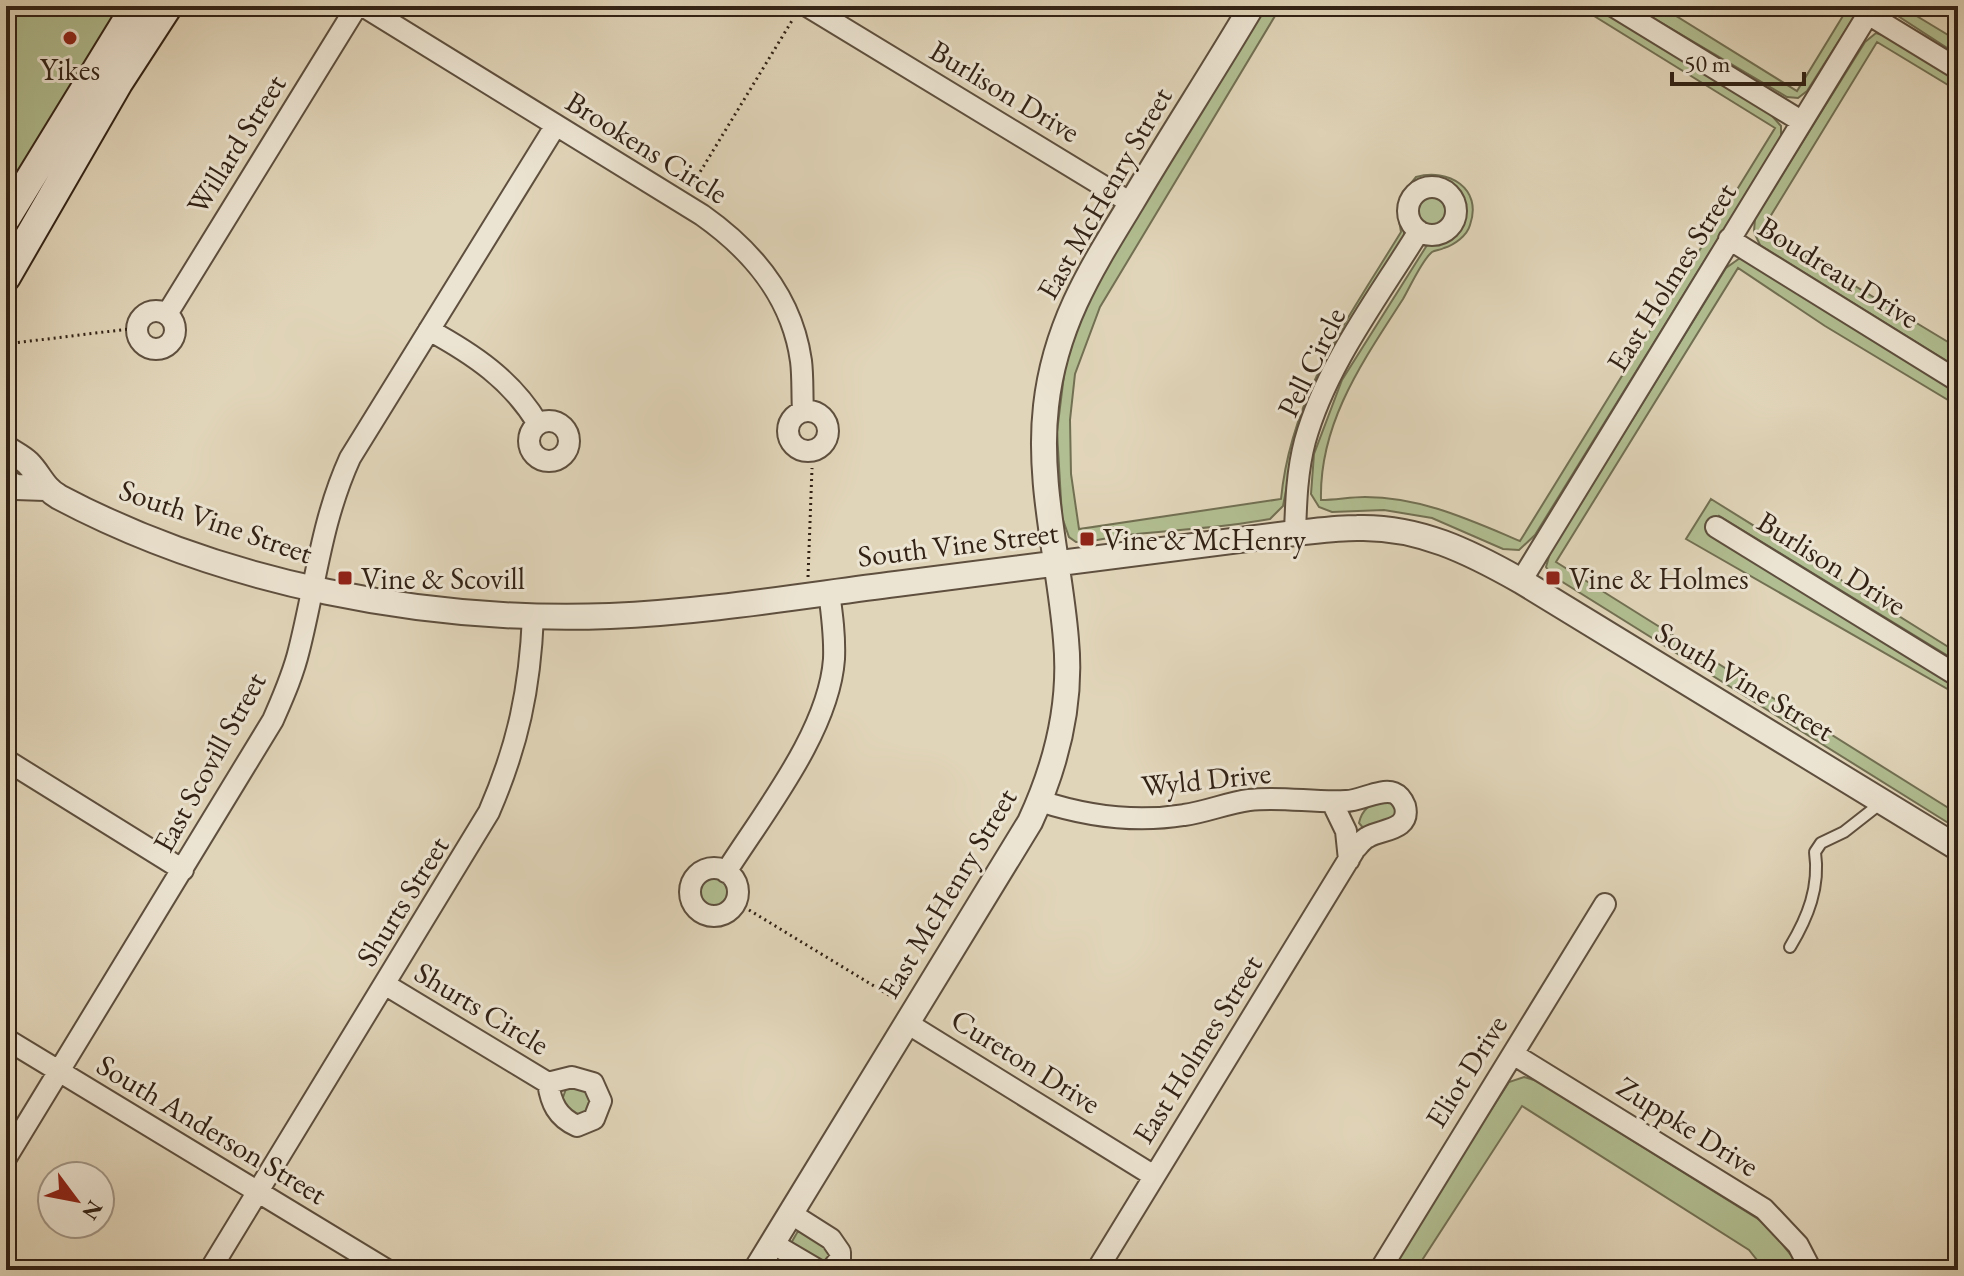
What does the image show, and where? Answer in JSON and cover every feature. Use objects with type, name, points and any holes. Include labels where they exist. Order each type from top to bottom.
[{"type":"main road","points":[[6,218],[136,6]]},
{"type":"main road","points":[[6,277],[118,83],[168,6]]},
{"type":"street","name":"Willard Street","points":[[137,328],[144,344],[155,349],[167,345],[175,330],[167,314],[357,6]]},
{"type":"street","name":"Brookens Circle","points":[[363,6],[731,235],[753,257],[788,314],[801,362],[803,411]]},
{"type":"street","name":"East McHenry Street","points":[[756,1270],[1040,801],[1058,742],[1067,675],[1066,641],[1047,495],[1044,446],[1052,366],[1073,304],[1252,6]]},
{"type":"street","points":[[1613,6],[1801,121]]},
{"type":"street","points":[[1870,10],[1958,69]]},
{"type":"street","name":"East Holmes Street","points":[[1521,581],[1870,10]]},
{"type":"street","name":"Burlison Drive","points":[[800,12],[1131,203]]},
{"type":"street","name":"East Scovill Street","points":[[6,1158],[273,720],[288,687],[299,651],[324,526],[350,458],[556,125]]},
{"type":"street","name":"Pell Circle","points":[[1295,533],[1299,472],[1319,402],[1335,368],[1419,231]]},
{"type":"street","name":"Boudreau Drive","points":[[1729,239],[1958,381]]},
{"type":"street","points":[[137,328],[148,312],[154,310],[167,314]]},
{"type":"street","points":[[429,330],[490,368],[509,384],[538,424]]},
{"type":"street","name":"South Vine Street","points":[[6,448],[27,462],[45,488]]},
{"type":"street","name":"South Vine Street","points":[[6,482],[16,487],[45,488],[115,522],[184,550],[312,588],[393,603],[533,616],[672,612],[1295,533],[1358,528],[1409,533],[1440,540],[1475,555],[1521,581],[1958,848]]},
{"type":"street","name":"Burlison Drive","points":[[1716,527],[1958,676]]},
{"type":"street","points":[[726,872],[818,722],[834,661],[829,592]]},
{"type":"street","name":"Shurts Street","points":[[210,1270],[473,842],[506,774],[519,734],[528,690],[533,616]]},
{"type":"street","points":[[6,760],[183,870]]},
{"type":"street","name":"Wyld Drive","points":[[1040,801],[1072,811],[1156,819],[1246,801],[1357,801],[1385,792],[1395,793],[1403,801],[1406,811],[1404,818],[1395,829],[1370,835],[1349,860]]},
{"type":"street","points":[[1332,802],[1346,831],[1349,860]]},
{"type":"street","name":"East Holmes Street","points":[[1097,1270],[1349,860]]},
{"type":"street","name":"Eliot Drive","points":[[1380,1270],[1605,904]]},
{"type":"street","name":"Shurts Circle","points":[[386,985],[548,1083]]},
{"type":"street","name":"Cureton Drive","points":[[907,1023],[1154,1176]]},
{"type":"street","name":"South Anderson Street","points":[[6,1039],[387,1270]]},
{"type":"street","name":"Zuppke Drive","points":[[1513,1054],[1764,1209],[1798,1245],[1811,1270]]},
{"type":"street","points":[[790,1213],[831,1239],[840,1252],[840,1259],[831,1270]]},
{"type":"street","points":[[772,1243],[818,1270]]},
{"type":"lane","points":[[1790,947],[1804,924],[1811,902],[1817,869],[1815,852],[1821,843],[1844,832],[1882,801]]},
{"type":"path","points":[[694,182],[800,12]]},
{"type":"path","points":[[6,344],[137,328]]},
{"type":"path","points":[[808,578],[812,468]]},
{"type":"path","points":[[749,910],[897,1000]]},
{"type":"green space","points":[[6,6],[125,6],[6,198]]},
{"type":"green space","points":[[1266,6],[1281,6],[1100,307],[1075,374],[1070,420],[1071,474],[1079,529],[1281,499],[1287,461],[1310,392],[1343,327],[1401,232],[1399,208],[1402,196],[1416,177],[1428,175],[1451,178],[1467,191],[1473,212],[1470,225],[1456,242],[1428,256],[1359,370],[1346,394],[1327,445],[1321,500],[1365,497],[1406,501],[1445,511],[1520,541],[1775,128],[1578,6],[1598,6],[1766,109],[1781,126],[1781,137],[1535,535],[1519,550],[1503,549],[1432,518],[1384,510],[1332,512],[1319,507],[1311,494],[1314,454],[1342,380],[1429,242],[1457,230],[1463,219],[1465,201],[1449,186],[1431,181],[1422,182],[1407,195],[1402,211],[1403,239],[1293,455],[1283,506],[1270,519],[1082,542],[1069,537],[1062,517],[1057,432],[1065,367],[1077,319],[1104,268]]},
{"type":"green space","points":[[1633,6],[1660,6],[1797,91],[1849,6],[1861,6],[1807,91],[1798,98],[1787,97]]},
{"type":"green space","points":[[1892,6],[1900,6],[1958,41],[1958,55],[1898,16]]},
{"type":"green space","points":[[1876,33],[1958,75],[1958,91],[1877,42],[1762,230],[1958,348],[1958,368],[1760,245],[1754,232],[1755,218],[1865,42]]},
{"type":"green space","points":[[1434,191],[1446,196],[1451,208],[1446,220],[1434,225],[1422,220],[1417,208],[1422,196]]},
{"type":"green space","points":[[1740,258],[1751,260],[1958,385],[1958,406],[1825,326],[1738,268],[1556,562],[1958,814],[1958,829],[1553,576],[1546,567],[1550,553],[1726,268]]},
{"type":"green space","points":[[1711,499],[1958,653],[1958,662],[1719,516],[1710,531],[1958,682],[1958,695],[1686,539]]},
{"type":"green space","points":[[1385,800],[1394,802],[1398,808],[1395,818],[1364,829],[1359,823],[1365,810]]},
{"type":"green space","points":[[715,876],[727,881],[732,893],[727,905],[715,910],[703,905],[698,893],[703,881]]},
{"type":"green space","points":[[1524,1077],[1537,1081],[1766,1224],[1794,1259],[1798,1270],[1765,1270],[1749,1250],[1522,1106],[1417,1268],[1420,1270],[1395,1270],[1395,1259],[1509,1082]]},
{"type":"green space","points":[[571,1085],[594,1092],[587,1116],[570,1115],[562,1100]]},
{"type":"green space","points":[[798,1231],[836,1253],[827,1267],[790,1245]]},
{"type":"place","name":"Yikes","points":[[70,38]]},
{"type":"place","name":"Vine & McHenry","points":[[1087,539]]},
{"type":"place","name":"Vine & Scovill","points":[[345,578]]},
{"type":"place","name":"Vine & Holmes","points":[[1553,578]]}]
